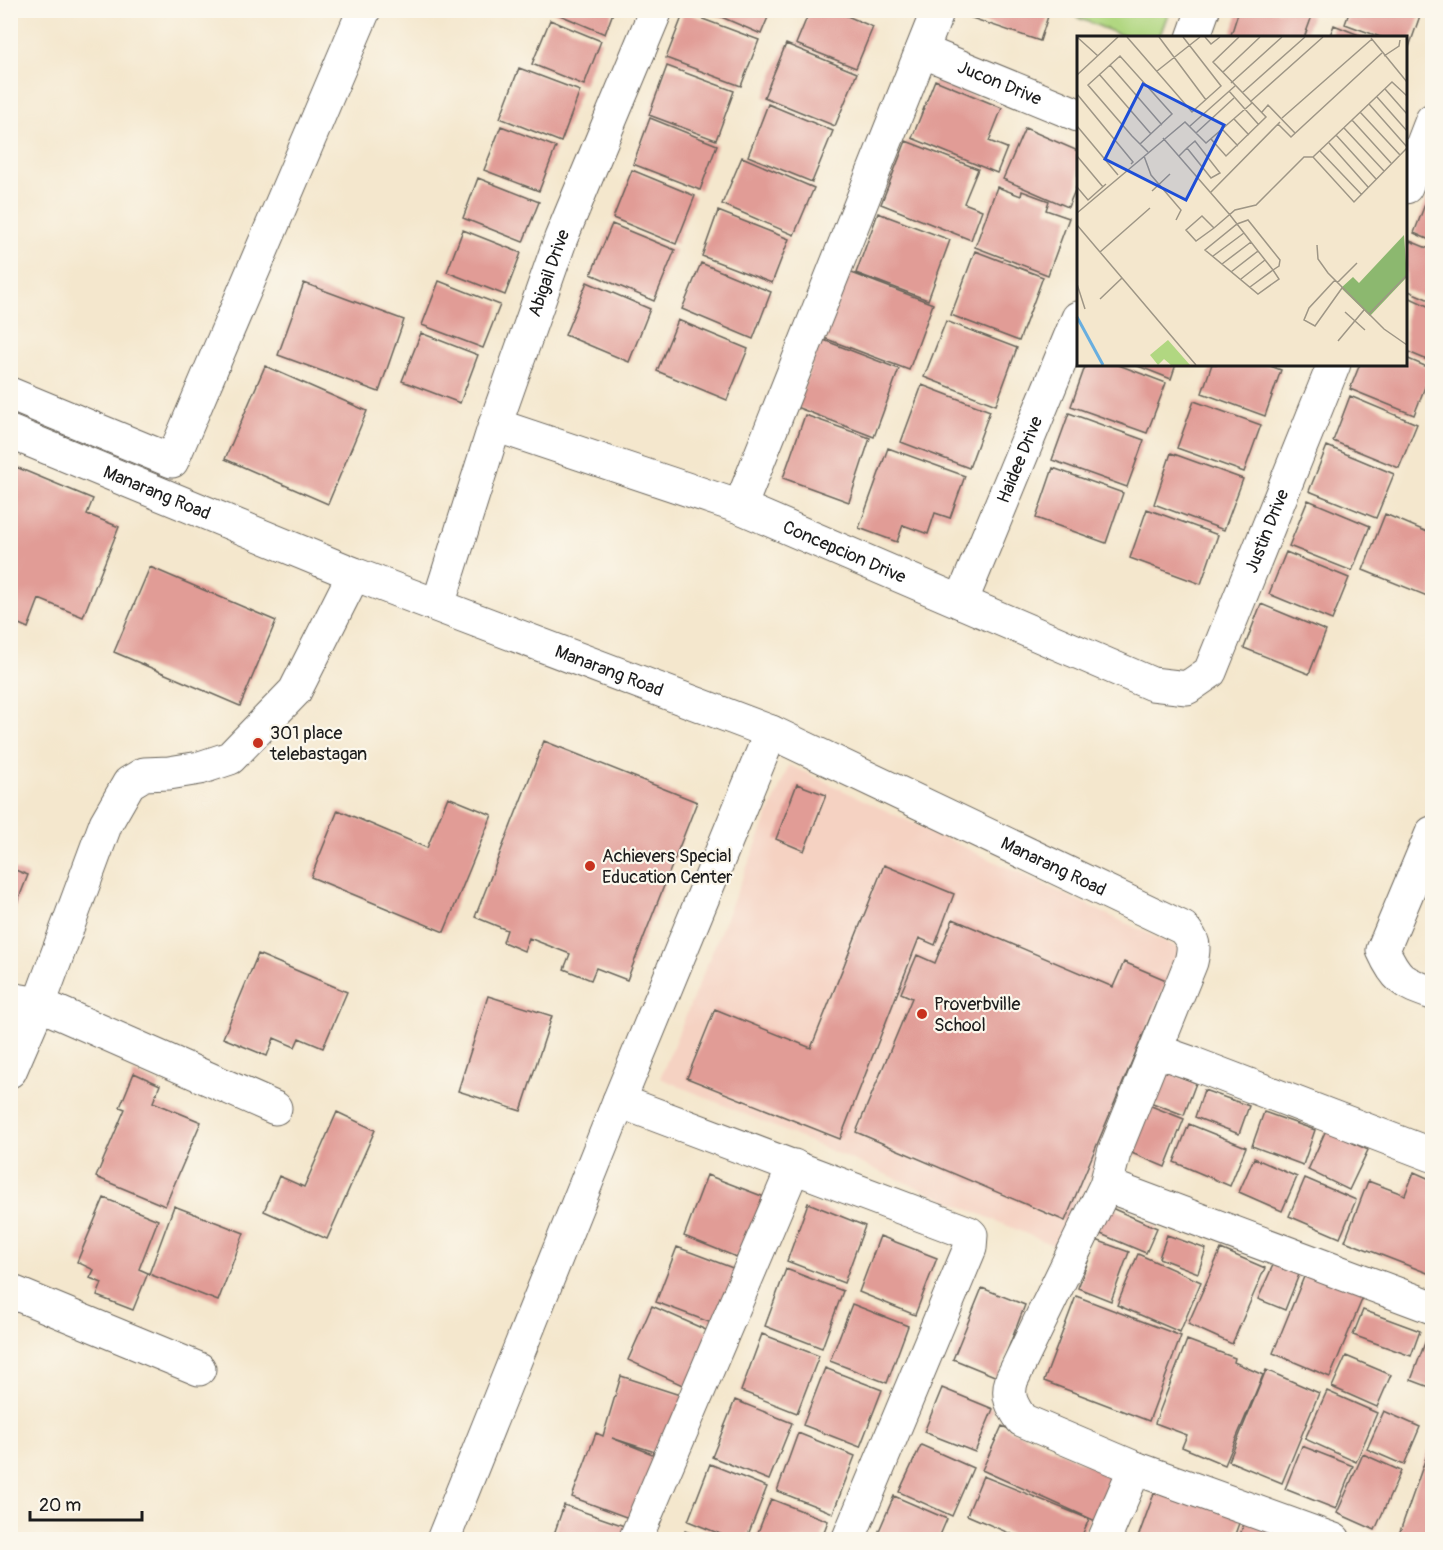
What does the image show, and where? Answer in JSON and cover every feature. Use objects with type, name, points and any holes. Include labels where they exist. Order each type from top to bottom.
[{"type":"street","points":[[10,394],[172,461],[364,10]]},
{"type":"street","name":"Abigail Drive","points":[[438,606],[495,425],[561,238],[656,10]]},
{"type":"street","points":[[740,507],[938,10]]},
{"type":"street","points":[[1194,36],[1203,10]]},
{"type":"street","name":"Jucon Drive","points":[[922,51],[1077,115]]},
{"type":"street","points":[[1407,184],[1432,120]]},
{"type":"street","name":"Haidee Drive","points":[[961,602],[1077,320]]},
{"type":"street","name":"Justin Drive","points":[[1187,688],[1210,672],[1333,366]]},
{"type":"street","name":"Concepcion Drive","points":[[495,425],[740,507],[1152,684],[1187,688]]},
{"type":"street","name":"Manarang Road","points":[[10,432],[354,574],[771,732],[1182,928],[1192,939],[1194,949],[1157,1051]]},
{"type":"street","points":[[10,1071],[25,1002],[106,823],[129,783],[144,774],[200,768],[230,758],[295,691],[354,574]]},
{"type":"street","points":[[443,1539],[619,1101],[771,732]]},
{"type":"street","points":[[1432,833],[1383,950],[1392,970],[1408,985],[1432,993]]},
{"type":"street","points":[[25,1002],[275,1108]]},
{"type":"street","points":[[1334,1539],[1135,1468],[1022,1420],[1010,1405],[1009,1388],[1106,1185],[1114,1153],[1157,1051],[1432,1155]]},
{"type":"street","points":[[619,1101],[969,1233],[970,1248],[848,1539]]},
{"type":"street","points":[[635,1539],[794,1166]]},
{"type":"street","points":[[1106,1185],[1432,1307]]},
{"type":"street","points":[[10,1291],[199,1369]]},
{"type":"street","points":[[1104,1539],[1135,1468]]},
{"type":"shaded area","name":"Proverbville School","points":[[789,765],[1183,950],[1062,1249],[660,1078]]},
{"type":"green space","points":[[1078,10],[1169,11],[1160,36],[1124,36],[1076,17]]},
{"type":"building","points":[[554,10],[614,10],[605,34],[553,12]]},
{"type":"building","points":[[705,10],[771,10],[761,34]]},
{"type":"building","points":[[810,10],[833,10],[873,27],[856,68],[796,44]]},
{"type":"building","points":[[958,10],[1050,10],[1040,41],[957,13]]},
{"type":"building","points":[[1239,10],[1298,10],[1312,16],[1305,36],[1231,35]]},
{"type":"building","points":[[1350,10],[1422,10],[1409,47],[1407,46],[1407,36],[1378,36],[1345,24]]},
{"type":"building","points":[[684,12],[759,40],[741,86],[666,58]]},
{"type":"building","points":[[550,20],[601,41],[584,85],[532,64]]},
{"type":"building","points":[[1334,25],[1362,36],[1330,36]]},
{"type":"building","points":[[786,44],[857,73],[835,126],[764,97]]},
{"type":"building","points":[[667,66],[734,91],[716,140],[649,115]]},
{"type":"building","points":[[519,68],[580,91],[561,142],[500,118]]},
{"type":"building","points":[[935,80],[1002,108],[989,141],[1007,148],[997,173],[912,138]]},
{"type":"building","points":[[768,104],[833,131],[812,182],[748,156]]},
{"type":"building","points":[[650,118],[717,145],[700,190],[633,164]]},
{"type":"building","points":[[501,126],[556,147],[539,191],[484,170]]},
{"type":"building","points":[[1025,128],[1077,151],[1077,185],[1068,207],[1003,179]]},
{"type":"building","points":[[906,141],[978,169],[964,203],[982,210],[971,240],[881,204]]},
{"type":"building","points":[[742,157],[814,188],[794,235],[722,204]]},
{"type":"building","points":[[632,170],[695,196],[676,244],[613,218]]},
{"type":"building","points":[[478,178],[539,202],[523,242],[463,218]]},
{"type":"building","points":[[1432,186],[1432,241],[1414,233]]},
{"type":"building","points":[[997,187],[1021,196],[1022,191],[1049,201],[1046,210],[1069,218],[1048,275],[975,247]]},
{"type":"building","points":[[718,211],[789,239],[772,283],[702,256]]},
{"type":"building","points":[[878,213],[950,240],[928,300],[856,273]]},
{"type":"building","points":[[612,224],[675,250],[654,301],[591,274]]},
{"type":"building","points":[[463,230],[521,253],[505,295],[447,272]]},
{"type":"building","points":[[1410,241],[1432,250],[1432,301],[1407,290],[1407,250]]},
{"type":"building","points":[[975,251],[1043,277],[1019,341],[951,315]]},
{"type":"building","points":[[701,263],[771,292],[753,339],[682,309]]},
{"type":"building","points":[[849,272],[933,304],[909,370],[824,338]]},
{"type":"building","points":[[439,281],[500,305],[483,348],[422,325]]},
{"type":"building","points":[[587,282],[650,309],[629,362],[565,335]]},
{"type":"building","points":[[304,283],[404,320],[379,392],[278,355]]},
{"type":"building","points":[[1407,296],[1432,308],[1432,362],[1407,351]]},
{"type":"building","points":[[678,320],[748,349],[727,400],[657,371]]},
{"type":"building","points":[[946,321],[1017,348],[996,405],[924,377]]},
{"type":"building","points":[[421,333],[478,355],[460,403],[402,381]]},
{"type":"building","points":[[821,339],[899,369],[874,437],[796,407]]},
{"type":"building","points":[[1407,358],[1432,369],[1414,415],[1350,389],[1359,366],[1407,366]]},
{"type":"building","points":[[265,366],[367,411],[328,504],[225,459]]},
{"type":"building","points":[[1085,366],[1121,366],[1166,383],[1147,433],[1071,406]]},
{"type":"building","points":[[1138,366],[1175,366],[1171,379]]},
{"type":"building","points":[[1211,366],[1270,366],[1281,370],[1265,416],[1202,393]]},
{"type":"building","points":[[922,385],[990,411],[969,468],[901,442]]},
{"type":"building","points":[[1350,396],[1417,424],[1399,468],[1333,441]]},
{"type":"building","points":[[1194,401],[1261,425],[1244,472],[1177,448]]},
{"type":"building","points":[[1069,413],[1144,440],[1127,487],[1052,460]]},
{"type":"building","points":[[805,415],[870,438],[849,502],[783,478]]},
{"type":"building","points":[[1327,446],[1394,474],[1376,518],[1309,491]]},
{"type":"building","points":[[888,448],[965,476],[950,518],[935,513],[928,534],[903,525],[897,542],[859,528]]},
{"type":"building","points":[[1171,453],[1243,479],[1224,530],[1154,504]]},
{"type":"building","points":[[16,467],[93,499],[87,514],[119,527],[83,617],[39,599],[28,628],[10,620],[10,481]]},
{"type":"building","points":[[1053,468],[1123,493],[1106,543],[1036,518]]},
{"type":"building","points":[[1308,500],[1370,526],[1352,571],[1289,546]]},
{"type":"building","points":[[1147,509],[1218,535],[1201,584],[1130,558]]},
{"type":"building","points":[[1385,514],[1432,534],[1432,598],[1363,570]]},
{"type":"building","points":[[1286,552],[1349,578],[1332,620],[1269,594]]},
{"type":"building","points":[[150,567],[276,621],[240,706],[114,652]]},
{"type":"building","points":[[1261,604],[1326,631],[1309,674],[1244,648]]},
{"type":"building","points":[[544,741],[697,802],[627,980],[596,968],[591,980],[564,969],[570,954],[529,938],[524,951],[503,942],[507,930],[475,917]]},
{"type":"building","points":[[797,784],[826,795],[804,851],[776,839]]},
{"type":"building","points":[[448,797],[492,815],[444,932],[311,877],[338,810],[427,848]]},
{"type":"building","points":[[884,865],[954,894],[935,945],[919,938],[840,1139],[687,1078],[715,1009],[811,1048]]},
{"type":"building","points":[[10,868],[28,875],[11,918],[10,918]]},
{"type":"building","points":[[953,919],[1113,987],[1124,962],[1166,980],[1065,1221],[856,1132],[912,998],[901,993],[917,955],[935,963]]},
{"type":"building","points":[[258,954],[347,992],[323,1048],[299,1038],[295,1047],[274,1038],[267,1056],[223,1038]]},
{"type":"building","points":[[488,996],[552,1016],[521,1111],[458,1091]]},
{"type":"building","points":[[1163,1070],[1196,1083],[1184,1115],[1150,1102]]},
{"type":"building","points":[[134,1073],[160,1085],[153,1102],[201,1122],[165,1206],[96,1177],[125,1109],[120,1107]]},
{"type":"building","points":[[1204,1090],[1249,1106],[1239,1134],[1195,1117]]},
{"type":"building","points":[[1146,1104],[1184,1119],[1165,1167],[1127,1151]]},
{"type":"building","points":[[337,1112],[375,1130],[327,1239],[264,1211],[279,1176],[304,1187]]},
{"type":"building","points":[[1264,1112],[1315,1130],[1303,1165],[1252,1146]]},
{"type":"building","points":[[1189,1124],[1246,1147],[1230,1186],[1174,1162]]},
{"type":"building","points":[[1326,1130],[1368,1150],[1349,1190],[1308,1170]]},
{"type":"building","points":[[1254,1158],[1297,1177],[1282,1211],[1239,1192]]},
{"type":"building","points":[[1414,1172],[1432,1180],[1432,1269],[1430,1274],[1345,1241],[1368,1181],[1405,1195]]},
{"type":"building","points":[[707,1175],[767,1198],[744,1260],[684,1236]]},
{"type":"building","points":[[1305,1178],[1356,1200],[1340,1238],[1289,1216]]},
{"type":"building","points":[[104,1198],[158,1220],[139,1269],[148,1273],[133,1310],[97,1296],[102,1283],[90,1278],[94,1270],[77,1262]]},
{"type":"building","points":[[808,1203],[865,1226],[844,1283],[787,1261]]},
{"type":"building","points":[[174,1206],[244,1233],[218,1301],[149,1274]]},
{"type":"building","points":[[1107,1206],[1157,1228],[1146,1253],[1096,1232]]},
{"type":"building","points":[[1167,1235],[1206,1249],[1198,1273],[1159,1258]]},
{"type":"building","points":[[880,1236],[937,1258],[915,1315],[859,1292]]},
{"type":"building","points":[[1096,1240],[1129,1252],[1111,1301],[1078,1288]]},
{"type":"building","points":[[677,1247],[738,1270],[717,1325],[656,1302]]},
{"type":"building","points":[[1221,1249],[1265,1268],[1232,1344],[1188,1324]]},
{"type":"building","points":[[1138,1254],[1201,1282],[1180,1332],[1117,1305]]},
{"type":"building","points":[[1277,1256],[1302,1267],[1285,1310],[1258,1299]]},
{"type":"building","points":[[1308,1267],[1366,1290],[1330,1377],[1273,1353]]},
{"type":"building","points":[[786,1269],[843,1291],[822,1348],[765,1326]]},
{"type":"building","points":[[982,1288],[1025,1305],[997,1377],[953,1359]]},
{"type":"building","points":[[1076,1296],[1181,1336],[1149,1421],[1044,1381]]},
{"type":"building","points":[[852,1304],[908,1326],[887,1383],[830,1361]]},
{"type":"building","points":[[652,1306],[715,1334],[691,1389],[628,1360]]},
{"type":"building","points":[[1363,1310],[1420,1331],[1411,1356],[1353,1335]]},
{"type":"building","points":[[1432,1324],[1432,1388],[1411,1380]]},
{"type":"building","points":[[762,1334],[819,1356],[797,1413],[741,1391]]},
{"type":"building","points":[[1187,1340],[1235,1358],[1234,1362],[1263,1375],[1225,1465],[1182,1447],[1187,1435],[1155,1423]]},
{"type":"building","points":[[1346,1356],[1391,1375],[1377,1407],[1332,1387]]},
{"type":"building","points":[[825,1368],[882,1390],[860,1447],[803,1425]]},
{"type":"building","points":[[1266,1370],[1319,1393],[1282,1483],[1229,1461]]},
{"type":"building","points":[[621,1376],[686,1397],[667,1456],[612,1438],[660,1457],[637,1521],[572,1497],[596,1433],[603,1436]]},
{"type":"building","points":[[942,1388],[993,1409],[975,1452],[924,1432]]},
{"type":"building","points":[[1327,1391],[1377,1413],[1356,1462],[1305,1439]]},
{"type":"building","points":[[735,1400],[792,1423],[769,1480],[712,1457]]},
{"type":"building","points":[[1384,1411],[1420,1427],[1404,1465],[1367,1449]]},
{"type":"building","points":[[1002,1426],[1120,1479],[1100,1523],[982,1470]]},
{"type":"building","points":[[798,1433],[855,1456],[833,1513],[777,1491]]},
{"type":"building","points":[[921,1445],[973,1468],[952,1516],[899,1492]]},
{"type":"building","points":[[1302,1446],[1353,1466],[1336,1509],[1285,1489]]},
{"type":"building","points":[[1429,1449],[1432,1450],[1432,1540],[1397,1540]]},
{"type":"building","points":[[1363,1454],[1401,1471],[1375,1530],[1337,1513]]},
{"type":"building","points":[[710,1464],[767,1487],[746,1540],[735,1540],[688,1521]]},
{"type":"building","points":[[983,1476],[1089,1519],[1080,1540],[1025,1540],[967,1515]]},
{"type":"building","points":[[1159,1480],[1243,1512],[1233,1540],[1137,1540]]},
{"type":"building","points":[[894,1496],[947,1519],[938,1540],[875,1540]]},
{"type":"building","points":[[771,1499],[828,1521],[821,1540],[755,1540]]},
{"type":"building","points":[[564,1505],[630,1528],[626,1540],[552,1540]]},
{"type":"building","points":[[1247,1516],[1308,1540],[1238,1540]]},
{"type":"building","points":[[685,1531],[706,1539],[706,1540],[682,1540]]},
{"type":"place","name":"301 place telebastagan","points":[[258,743]]},
{"type":"place","name":"Achievers Special Education Center","points":[[590,866]]},
{"type":"place","name":"Proverbville School","points":[[922,1014]]}]
